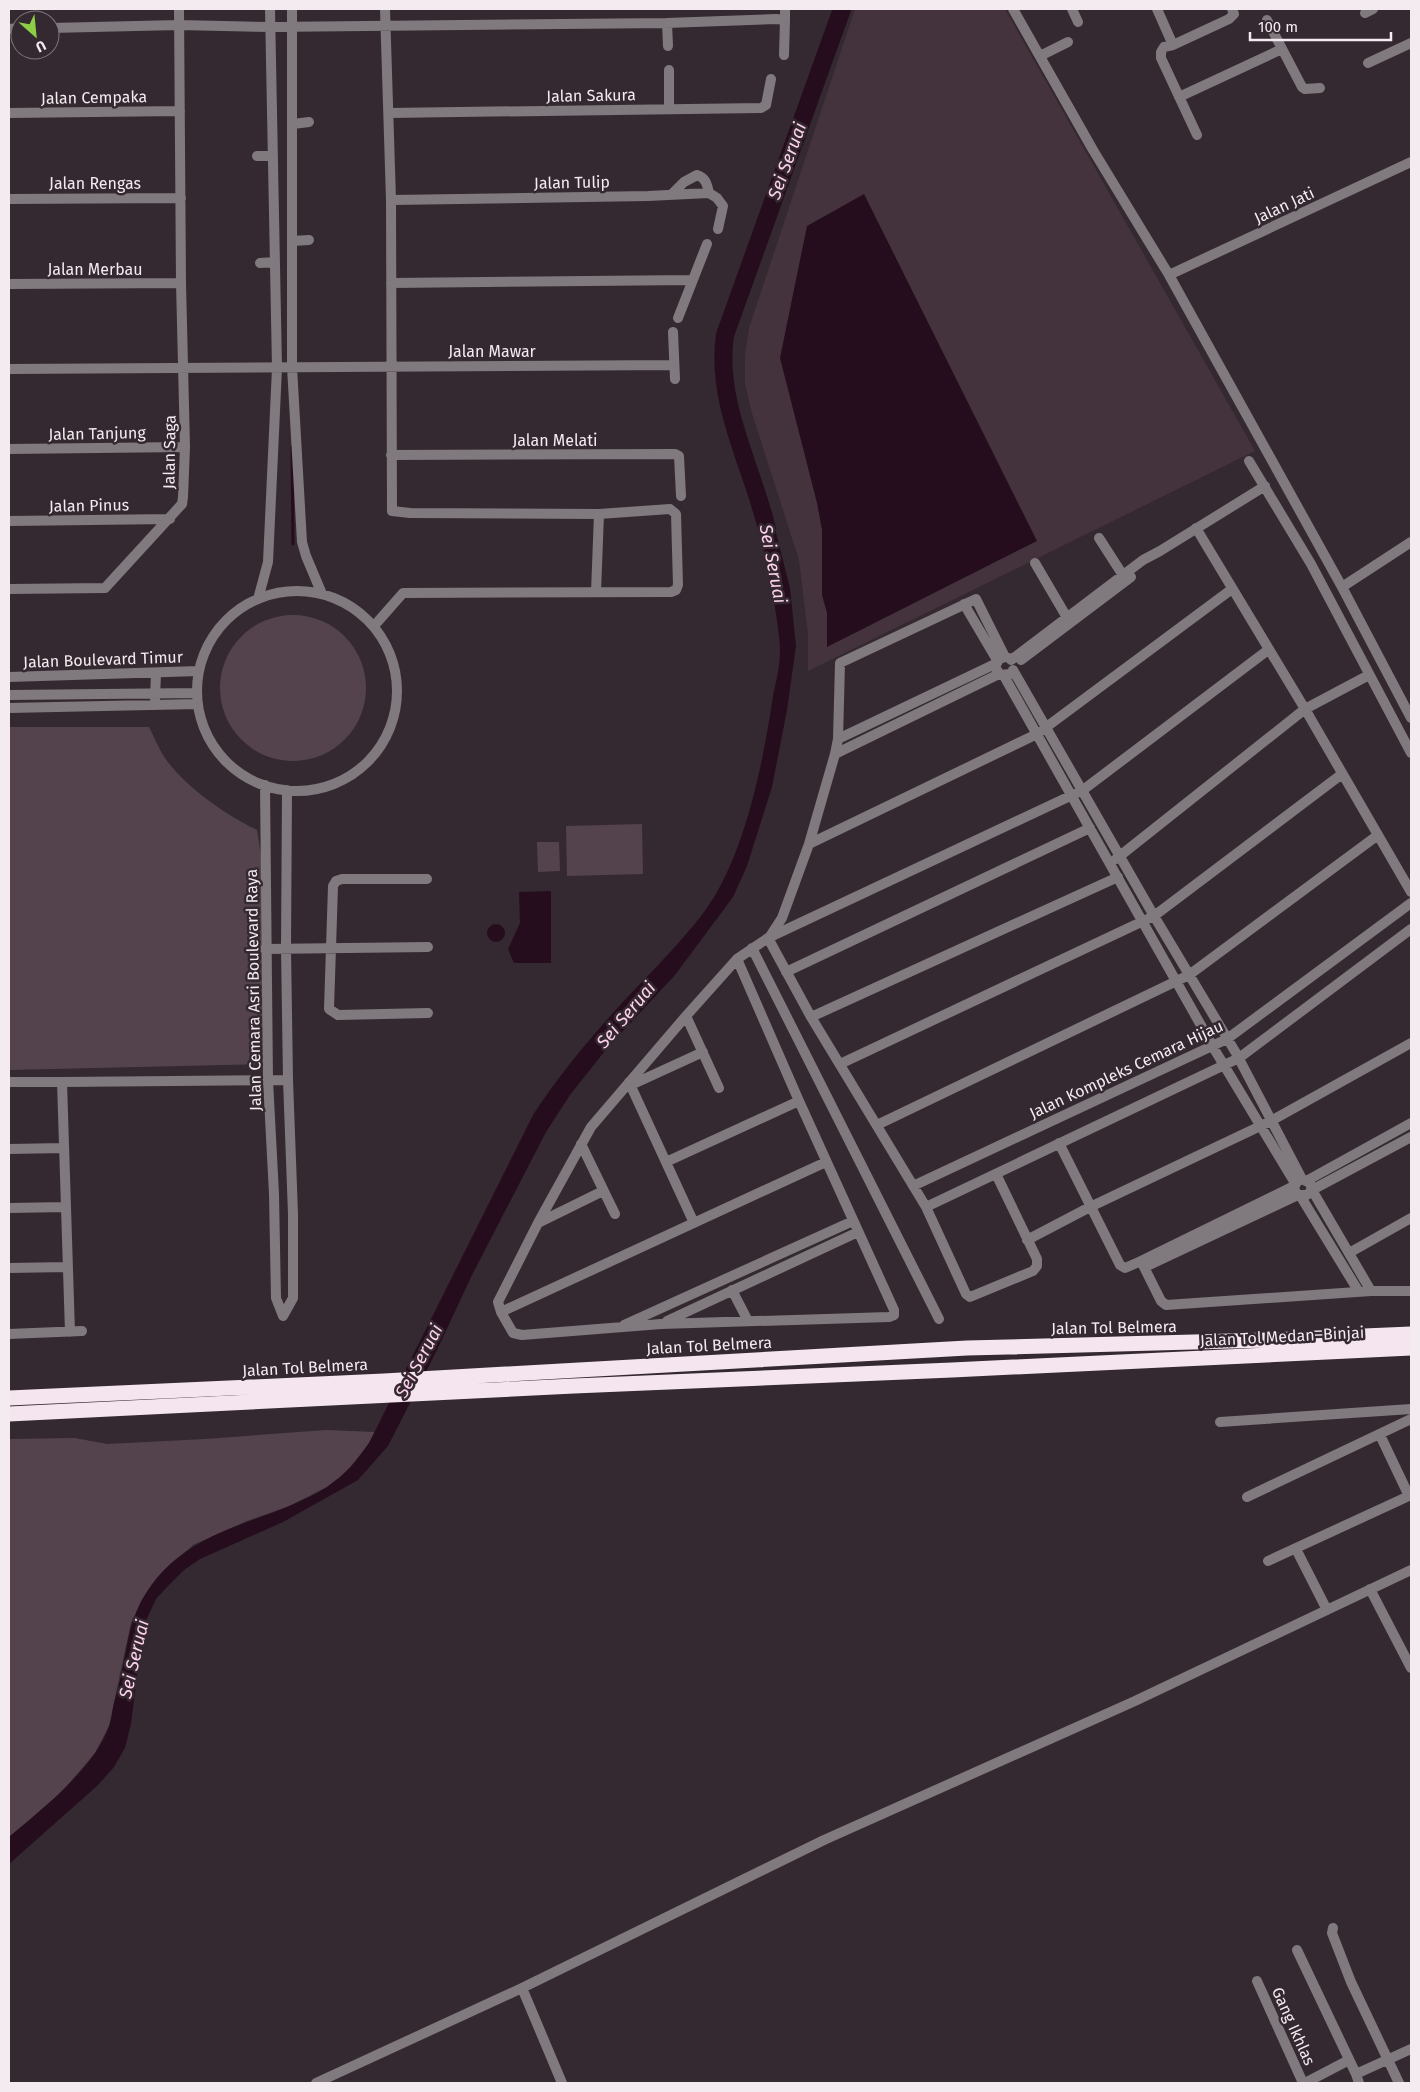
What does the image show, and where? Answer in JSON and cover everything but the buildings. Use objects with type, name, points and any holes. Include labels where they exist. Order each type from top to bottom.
[{"type":"highway","name":"Jalan Tol Belmera","points":[[9,1398],[384,1381],[967,1348],[1259,1341],[1411,1334]]},
{"type":"highway","name":"Jalan Tol Medan–Binjai","points":[[975,1369],[1411,1348]]},
{"type":"highway","name":"Jalan Tol Belmera","points":[[9,1414],[975,1369]]},
{"type":"street","name":"Jalan Saga","points":[[9,588],[99,589],[107,586],[131,557],[170,519],[179,508],[184,497],[185,447],[181,283],[179,9]]},
{"type":"street","points":[[258,599],[268,562],[277,368],[270,9]]},
{"type":"street","points":[[292,9],[292,367],[302,542],[322,594]]},
{"type":"street","points":[[374,626],[403,593],[671,592],[676,590],[678,586],[675,512],[670,509],[598,514],[394,512],[391,510],[392,200],[385,9]]},
{"type":"street","points":[[784,55],[785,9]]},
{"type":"street","points":[[1013,9],[1093,150],[1168,275],[1342,586],[1411,718]]},
{"type":"street","points":[[1072,9],[1078,22]]},
{"type":"street","points":[[1157,9],[1173,45]]},
{"type":"street","points":[[1197,135],[1161,52],[1164,47],[1173,45],[1229,19],[1234,14],[1232,9]]},
{"type":"street","points":[[60,28],[179,25],[270,27],[668,23],[785,20]]},
{"type":"street","points":[[1267,20],[1302,87],[1305,89],[1320,88]]},
{"type":"street","points":[[668,23],[668,46]]},
{"type":"street","points":[[1040,56],[1068,42]]},
{"type":"street","points":[[1368,63],[1411,43]]},
{"type":"street","points":[[1179,97],[1282,49]]},
{"type":"street","points":[[669,70],[669,109]]},
{"type":"street","name":"Jalan Sakura","points":[[389,113],[765,107],[771,79]]},
{"type":"street","name":"Jalan Cempaka","points":[[9,113],[180,111]]},
{"type":"street","points":[[293,124],[309,122]]},
{"type":"street","points":[[257,156],[272,156]]},
{"type":"street","name":"Jalan Jati","points":[[1168,275],[1411,162]]},
{"type":"street","points":[[672,194],[684,182],[697,175],[703,177],[707,182],[709,193],[717,198],[723,206],[718,229]]},
{"type":"street","name":"Jalan Tulip","points":[[392,200],[648,196],[709,193]]},
{"type":"street","name":"Jalan Rengas","points":[[9,199],[180,198]]},
{"type":"street","points":[[292,241],[309,240]]},
{"type":"street","points":[[678,318],[707,244]]},
{"type":"street","points":[[260,263],[275,262]]},
{"type":"street","points":[[391,283],[692,280]]},
{"type":"street","name":"Jalan Merbau","points":[[9,284],[181,283]]},
{"type":"street","points":[[673,332],[675,379]]},
{"type":"street","name":"Jalan Mawar","points":[[9,369],[674,365]]},
{"type":"street","name":"Jalan Tanjung","points":[[9,449],[185,447]]},
{"type":"street","name":"Jalan Melati","points":[[391,455],[675,454],[679,456],[681,496]]},
{"type":"street","points":[[1250,461],[1311,564],[1411,753]]},
{"type":"street","points":[[835,754],[1005,666],[1124,578],[1146,566],[1160,552],[1264,486]]},
{"type":"street","points":[[596,592],[598,514]]},
{"type":"street","name":"Jalan Pinus","points":[[9,521],[170,519]]},
{"type":"street","points":[[1196,528],[1268,650],[1306,709],[1411,892]]},
{"type":"street","points":[[1099,538],[1124,578]]},
{"type":"street","points":[[1342,586],[1411,542]]},
{"type":"street","points":[[1035,563],[1068,620]]},
{"type":"street","points":[[809,844],[1041,731],[1232,589]]},
{"type":"street","points":[[293,591],[322,594],[350,606],[374,626],[387,646],[396,673],[394,716],[385,736],[373,754],[351,774],[320,788],[287,790],[265,785],[236,770],[220,754],[208,736],[198,704],[199,671],[210,642],[219,628],[230,616],[258,599],[278,592],[293,591]]},
{"type":"street","points":[[768,938],[782,918],[809,844],[835,754],[838,739],[840,663],[964,604],[977,600],[1005,666],[1041,731],[1072,796],[1214,1049],[1261,1126],[1301,1187],[1349,1254],[1371,1291]]},
{"type":"street","points":[[737,960],[894,1312],[892,1316],[661,1324],[516,1335],[510,1330],[498,1302],[581,1144],[591,1128],[686,1016],[737,960],[768,938],[1083,790],[1268,650]]},
{"type":"street","points":[[838,739],[1005,666]]},
{"type":"street","name":"Jalan Boulevard Timur","points":[[9,677],[199,671]]},
{"type":"street","points":[[156,672],[156,705]]},
{"type":"street","points":[[1110,864],[1306,709],[1369,676]]},
{"type":"street","name":"Jalan Boulevard Timur","points":[[9,695],[197,693]]},
{"type":"street","points":[[9,708],[198,704]]},
{"type":"street","points":[[1041,731],[1083,790],[1154,916],[1237,1056],[1272,1121],[1301,1187],[1359,1292]]},
{"type":"street","points":[[840,1064],[1154,916],[1342,774]]},
{"type":"street","name":"Jalan Cemara Asri Boulevard Raya","points":[[265,785],[268,1080],[274,1194],[276,1298],[283,1316],[293,1298],[293,1192],[288,1080],[286,948],[287,790]]},
{"type":"street","points":[[786,972],[1090,828]]},
{"type":"street","points":[[877,1125],[1189,975],[1378,836]]},
{"type":"street","points":[[811,1017],[1118,878]]},
{"type":"street","points":[[427,879],[342,879],[336,881],[333,886],[329,1009],[338,1015],[428,1013]]},
{"type":"street","name":"Jalan Kompleks Cemara Hijau","points":[[913,1186],[1214,1049],[1228,1041],[1411,903]]},
{"type":"street","points":[[926,1207],[1237,1056],[1411,929]]},
{"type":"street","points":[[768,938],[811,1017],[926,1207],[966,1294],[970,1297],[1035,1269],[1036,1259],[996,1174]]},
{"type":"street","points":[[266,949],[428,947]]},
{"type":"street","points":[[752,948],[939,1319]]},
{"type":"street","points":[[686,1016],[719,1088]]},
{"type":"street","points":[[1027,1240],[1090,1207],[1272,1121],[1411,1044]]},
{"type":"street","points":[[630,1084],[703,1052]]},
{"type":"street","points":[[9,1082],[288,1080]]},
{"type":"street","points":[[62,1082],[70,1332]]},
{"type":"street","points":[[630,1084],[694,1223]]},
{"type":"street","points":[[666,1162],[799,1101]]},
{"type":"street","points":[[1301,1187],[1411,1123]]},
{"type":"street","points":[[1059,1143],[1122,1267],[1127,1267],[1143,1264],[1301,1187],[1411,1137]]},
{"type":"street","points":[[581,1144],[615,1214]]},
{"type":"street","points":[[9,1149],[64,1148]]},
{"type":"street","points":[[501,1312],[826,1162]]},
{"type":"street","points":[[538,1223],[604,1190]]},
{"type":"street","points":[[274,1194],[293,1192]]},
{"type":"street","points":[[9,1208],[66,1207]]},
{"type":"street","points":[[1349,1254],[1411,1218]]},
{"type":"street","points":[[616,1328],[853,1221]]},
{"type":"street","points":[[661,1324],[858,1232]]},
{"type":"street","points":[[1143,1264],[1161,1300],[1166,1306],[1371,1291],[1411,1291]]},
{"type":"street","points":[[9,1268],[67,1267]]},
{"type":"street","points":[[732,1290],[748,1321]]},
{"type":"street","points":[[9,1334],[82,1331]]},
{"type":"street","points":[[1220,1422],[1411,1409]]},
{"type":"street","points":[[1247,1497],[1411,1419]]},
{"type":"street","points":[[1268,1561],[1410,1496],[1380,1435]]},
{"type":"street","points":[[1296,1549],[1327,1610]]},
{"type":"street","points":[[316,2083],[522,1988],[824,1840],[1135,1702],[1411,1570]]},
{"type":"street","points":[[1370,1589],[1411,1668]]},
{"type":"street","points":[[1333,1928],[1332,1933],[1351,1982],[1399,2083]]},
{"type":"street","points":[[1297,1950],[1357,2078],[1411,2049]]},
{"type":"street","name":"Gang Ikhlas","points":[[1257,1981],[1304,2083]]},
{"type":"street","points":[[522,1988],[562,2083]]},
{"type":"street","points":[[1304,2083],[1349,2060]]},
{"type":"shaded area","points":[[855,9],[1005,9],[1255,451],[808,671],[808,634],[799,560],[751,410],[745,383],[745,356],[749,328]]},
{"type":"shaded area","points":[[293,615],[321,621],[333,627],[344,637],[354,648],[360,660],[366,688],[360,716],[354,728],[344,739],[333,749],[321,755],[293,761],[265,755],[253,749],[242,739],[232,728],[226,716],[220,688],[226,660],[232,648],[242,637],[253,627],[265,621]]},
{"type":"shaded area","points":[[9,727],[149,727],[165,758],[183,779],[220,808],[257,830],[262,861],[265,1064],[9,1070]]},
{"type":"shaded area","points":[[642,824],[643,874],[567,876],[566,826]]},
{"type":"shaded area","points":[[537,842],[559,842],[560,871],[538,872]]},
{"type":"shaded area","points":[[326,1430],[375,1432],[350,1469],[327,1487],[287,1507],[247,1521],[193,1545],[157,1579],[131,1623],[109,1726],[95,1753],[60,1794],[9,1837],[9,1439],[75,1438],[107,1444]]},
{"type":"water","points":[[864,194],[1037,541],[827,647],[827,613],[822,595],[822,530],[817,503],[780,358],[807,226]]},
{"type":"water","points":[[768,501],[790,588],[796,646],[787,710],[772,787],[747,866],[733,897],[675,975],[608,1047],[570,1095],[546,1132],[472,1275],[436,1352],[388,1446],[358,1480],[283,1522],[200,1559],[184,1570],[156,1599],[143,1627],[131,1724],[125,1748],[114,1767],[97,1786],[9,1864],[9,1837],[66,1787],[92,1757],[102,1742],[111,1721],[133,1621],[142,1600],[156,1579],[175,1560],[195,1546],[216,1535],[305,1499],[327,1487],[355,1461],[369,1443],[533,1115],[564,1071],[587,1043],[682,939],[716,894],[729,868],[749,811],[764,751],[779,662],[780,644],[775,607],[755,510]]},
{"type":"water","points":[[551,891],[551,963],[514,963],[508,949],[520,923],[519,892]]},
{"type":"water","points":[[492,924],[500,924],[505,929],[503,940],[492,942],[487,937],[487,929]]},
{"type":"waterway","name":"Sei Seruai","points":[[767,529],[730,409],[725,385],[723,360],[725,335],[842,9]]},
{"type":"waterway","points":[[292,447],[293,544]]}]
